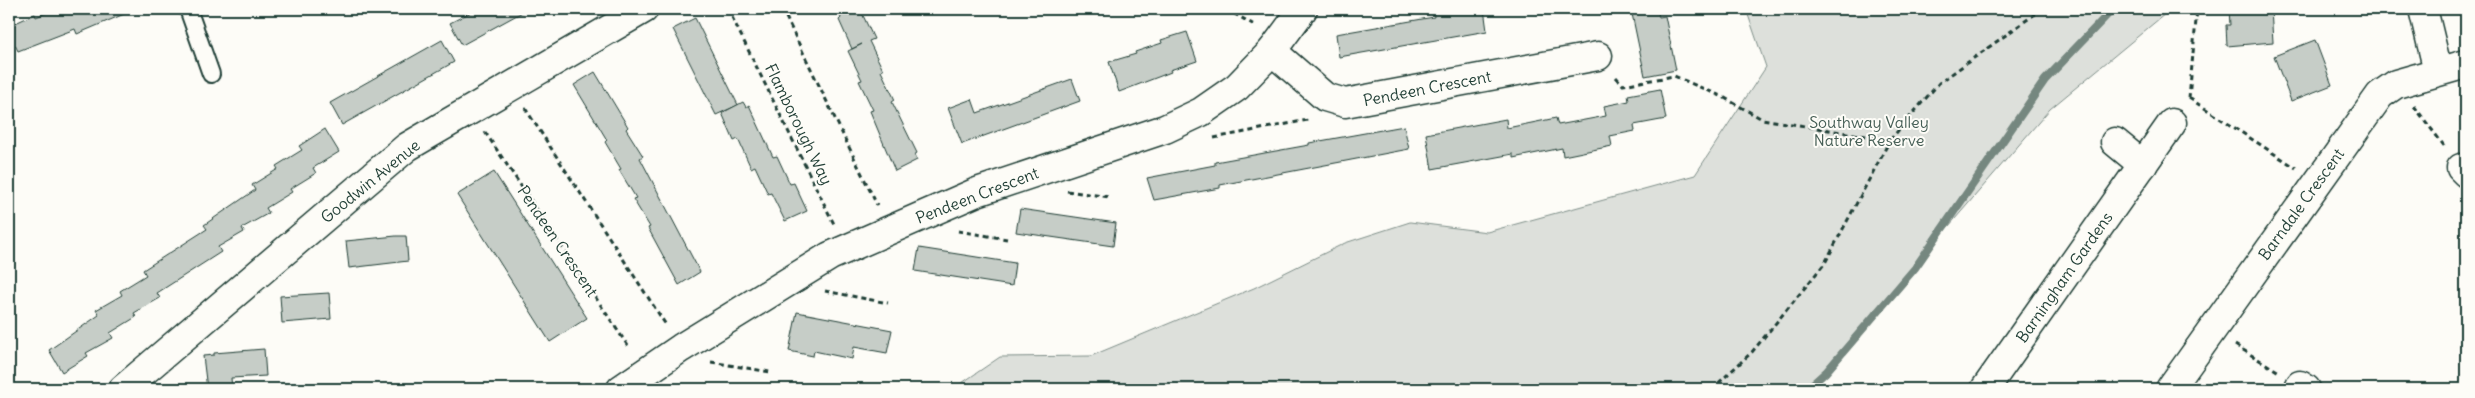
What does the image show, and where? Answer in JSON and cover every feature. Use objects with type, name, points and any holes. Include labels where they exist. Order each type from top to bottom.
[{"type":"street","name":"Goodwin Avenue","points":[[123,389],[407,147],[644,9]]},
{"type":"street","name":"Pendeen Crescent","points":[[620,389],[675,352],[830,256],[977,192],[1166,130],[1194,116],[1237,87],[1276,46],[1303,9]]},
{"type":"street","points":[[2423,9],[2438,71]]},
{"type":"street","name":"Pendeen Crescent","points":[[1276,46],[1325,97],[1345,103],[1598,56]]},
{"type":"street","name":"Barndale Crescent","points":[[2170,389],[2210,330],[2380,95],[2396,84],[2466,64]]},
{"type":"street","name":"Barningham Gardens","points":[[1985,389],[2172,123]]},
{"type":"street","points":[[2115,142],[2143,165]]},
{"type":"lane","points":[[188,9],[211,74]]},
{"type":"path","name":"Flamborough Way","points":[[728,9],[847,250]]},
{"type":"path","points":[[782,9],[889,231]]},
{"type":"path","points":[[1226,9],[1276,46]]},
{"type":"path","points":[[1712,389],[1752,352],[1825,263],[1865,183],[1890,140],[1939,83],[2042,9]]},
{"type":"path","points":[[2172,123],[2189,98],[2197,9]]},
{"type":"path","points":[[1598,56],[1623,85],[1674,76],[1724,97],[1762,119],[1890,140]]},
{"type":"path","points":[[2396,84],[2464,170]]},
{"type":"path","points":[[512,86],[675,352],[770,372]]},
{"type":"path","points":[[2189,98],[2317,182]]},
{"type":"path","name":"Pendeen Crescent","points":[[470,110],[645,372]]},
{"type":"path","points":[[1194,116],[1212,138],[1318,118]]},
{"type":"path","points":[[785,284],[888,303]]},
{"type":"path","points":[[2210,330],[2303,387]]},
{"type":"green space","name":"Southway Valley Nature Reserve","points":[[1746,9],[2171,9],[2050,109],[1808,389],[953,389],[1000,357],[1091,356],[1254,288],[1345,243],[1410,222],[1487,232],[1695,175],[1766,67]]},
{"type":"building","points":[[56,9],[136,9],[77,34],[75,29],[18,51],[15,45],[9,48],[9,26],[35,14],[36,17]]},
{"type":"building","points":[[477,9],[528,9],[462,45],[450,23]]},
{"type":"building","points":[[837,9],[860,9],[874,39],[869,41],[895,100],[892,102],[917,153],[914,155],[917,160],[895,171],[870,111],[873,110],[859,81],[862,80],[848,51],[852,49],[839,20],[841,18]]},
{"type":"building","points":[[1433,9],[1484,9],[1487,31],[1339,57],[1336,34],[1434,17]]},
{"type":"building","points":[[1631,9],[1657,9],[1659,17],[1665,16],[1676,70],[1645,76]]},
{"type":"building","points":[[2229,9],[2271,9],[2273,42],[2227,46],[2226,25],[2230,25]]},
{"type":"building","points":[[695,18],[738,105],[716,115],[673,29]]},
{"type":"building","points":[[1187,32],[1197,61],[1170,70],[1171,72],[1119,92],[1109,62],[1136,54],[1135,52],[1162,43],[1161,40]]},
{"type":"building","points":[[442,40],[454,62],[342,125],[330,103]]},
{"type":"building","points":[[2315,40],[2332,85],[2291,101],[2274,56]]},
{"type":"building","points":[[595,72],[628,127],[626,129],[643,156],[640,158],[700,272],[679,285],[648,228],[650,227],[633,199],[636,198],[605,142],[607,140],[574,85]]},
{"type":"building","points":[[1072,79],[1080,101],[962,144],[948,108],[972,99],[977,113]]},
{"type":"building","points":[[1660,89],[1666,119],[1634,125],[1635,131],[1610,136],[1612,146],[1563,156],[1562,148],[1513,158],[1513,154],[1432,169],[1426,134],[1506,119],[1507,128],[1556,118],[1558,125],[1606,116],[1604,106],[1629,101],[1628,95]]},
{"type":"building","points":[[743,102],[746,107],[749,105],[773,157],[777,156],[790,184],[794,183],[807,211],[785,221],[771,193],[768,194],[755,166],[751,168],[738,139],[734,141],[722,113]]},
{"type":"building","points":[[1404,126],[1409,149],[1220,185],[1220,188],[1154,200],[1147,178],[1215,165],[1215,162]]},
{"type":"building","points":[[325,129],[339,152],[313,168],[316,173],[290,189],[292,192],[266,208],[269,213],[242,228],[244,232],[218,247],[221,252],[157,293],[160,298],[134,313],[136,317],[110,333],[113,338],[86,353],[88,356],[62,372],[49,350],[99,315],[96,310],[122,295],[120,291],[146,275],[143,270],[207,229],[204,225],[255,190],[252,185],[278,169],[276,166],[302,150],[299,146]]},
{"type":"building","points":[[494,172],[587,318],[550,342],[457,195]]},
{"type":"building","points":[[1020,209],[1116,223],[1113,246],[1016,232]]},
{"type":"building","points":[[406,236],[408,261],[349,268],[346,241]]},
{"type":"building","points":[[919,248],[1015,263],[1012,286],[915,271]]},
{"type":"building","points":[[329,293],[331,319],[282,323],[280,296]]},
{"type":"building","points":[[797,312],[892,330],[887,353],[854,347],[852,359],[814,351],[813,356],[789,351]]},
{"type":"building","points":[[264,349],[266,376],[231,378],[232,389],[207,389],[203,356],[214,355],[214,353]]},
{"type":"waterway","points":[[1807,389],[1826,372],[1915,268],[2045,80],[2113,9]]}]
